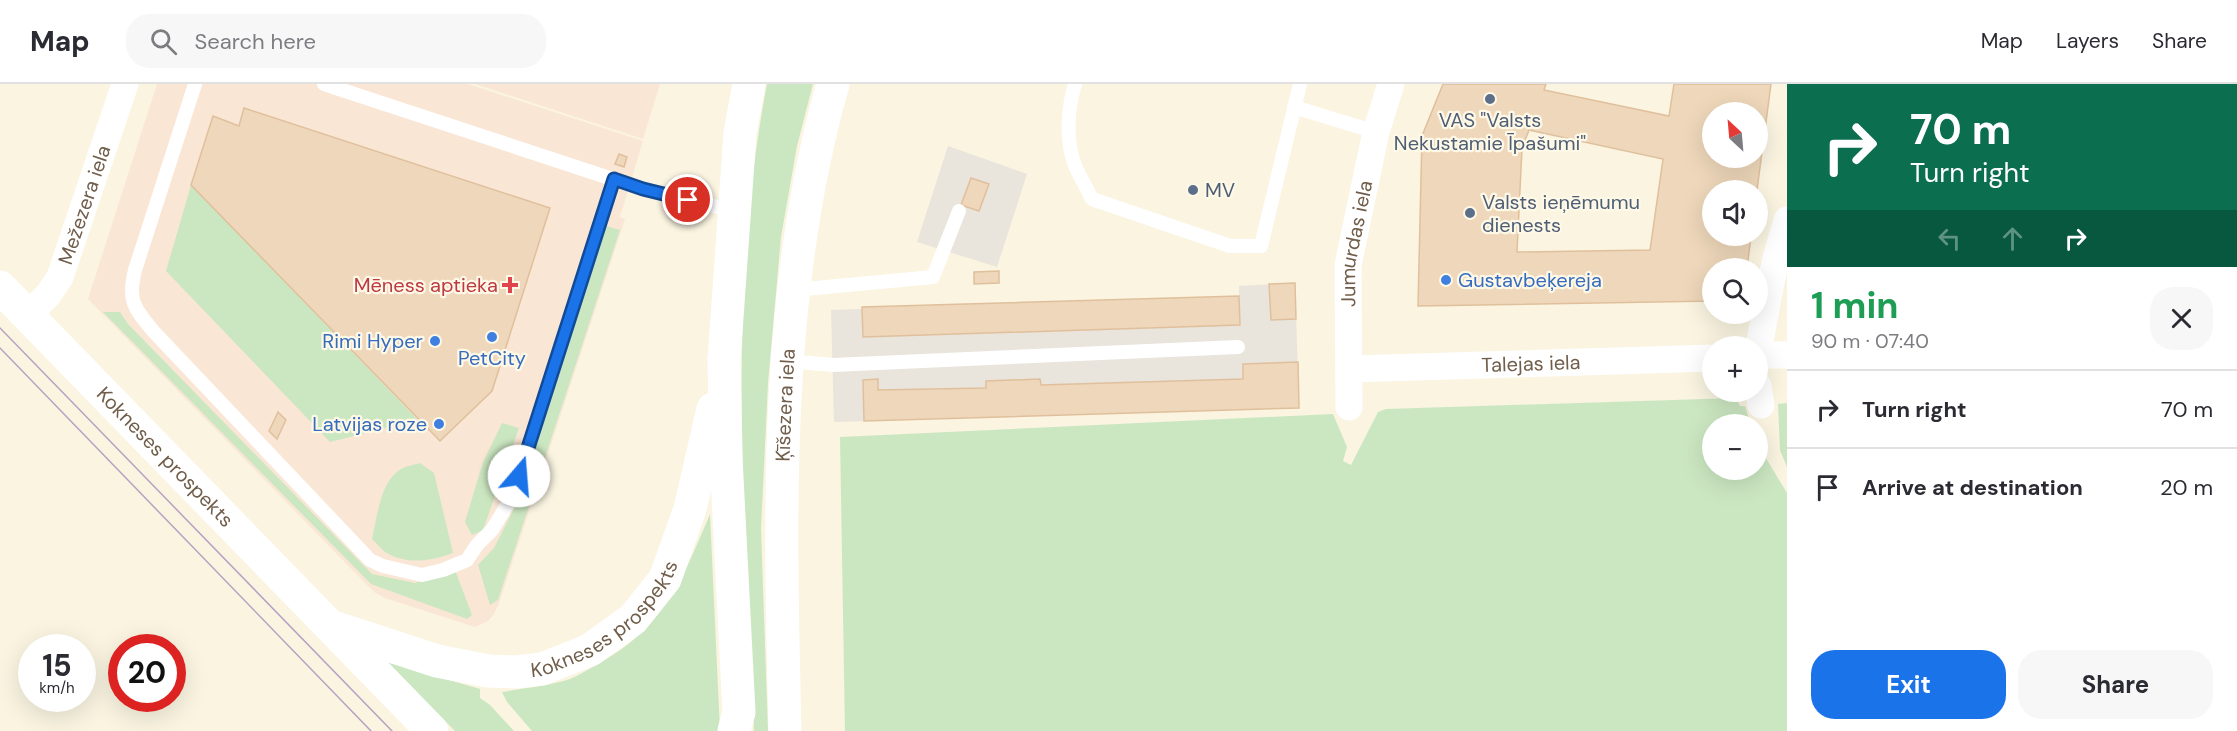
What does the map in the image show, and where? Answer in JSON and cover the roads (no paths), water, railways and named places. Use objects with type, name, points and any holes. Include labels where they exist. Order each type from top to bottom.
[{"type":"street","name":"Mežezera iela","points":[[28,315],[48,295],[60,278],[125,84]]},
{"type":"street","points":[[734,731],[739,712],[726,458],[724,360],[740,133],[749,84]]},
{"type":"street","name":"Ķīšezera iela","points":[[784,731],[782,461],[787,361],[805,210],[833,84]]},
{"type":"street","name":"Jumurdas iela","points":[[1349,407],[1348,265],[1376,132],[1391,84]]},
{"type":"street","points":[[1761,336],[1775,262],[1787,220]]},
{"type":"street","name":"Kokneses prospekts","points":[[0,287],[432,731]]},
{"type":"street","points":[[1768,355],[1787,354]]},
{"type":"street","name":"Talejas iela","points":[[1348,369],[1702,358]]},
{"type":"street","name":"Kokneses prospekts","points":[[330,626],[437,660],[488,671],[516,672],[542,669],[590,650],[633,619],[665,579],[690,509],[724,360]]},
{"type":"lane","points":[[195,84],[135,270],[131,286],[134,308],[154,332],[370,560],[383,566],[422,575],[443,570],[467,560],[477,545],[492,530],[512,497],[614,179]]},
{"type":"lane","points":[[324,84],[643,189],[734,211]]},
{"type":"lane","points":[[1075,84],[1070,101],[1069,120],[1073,160],[1092,199],[1230,246],[1262,246],[1300,84]]},
{"type":"lane","points":[[1294,108],[1376,132]]},
{"type":"lane","points":[[794,290],[933,277],[959,211]]},
{"type":"lane","points":[[787,361],[833,365],[1238,348]]},
{"type":"tram line","points":[[0,328],[392,731]]},
{"type":"tram line","points":[[0,348],[371,731]]},
{"type":"place","name":"VAS \"Valsts Nekustamie Īpašumi\"","points":[[1490,99]]},
{"type":"place","name":"MV","points":[[1193,190]]},
{"type":"place","name":"Valsts ieņēmumu dienests","points":[[1470,213]]},
{"type":"place","name":"Gustavbeķereja","points":[[1446,280]]},
{"type":"place","name":"Mēness aptieka","points":[[510,285]]},
{"type":"place","name":"PetCity","points":[[492,337]]},
{"type":"place","name":"Rimi Hyper","points":[[435,341]]},
{"type":"place","name":"Latvijas roze","points":[[439,424]]}]
